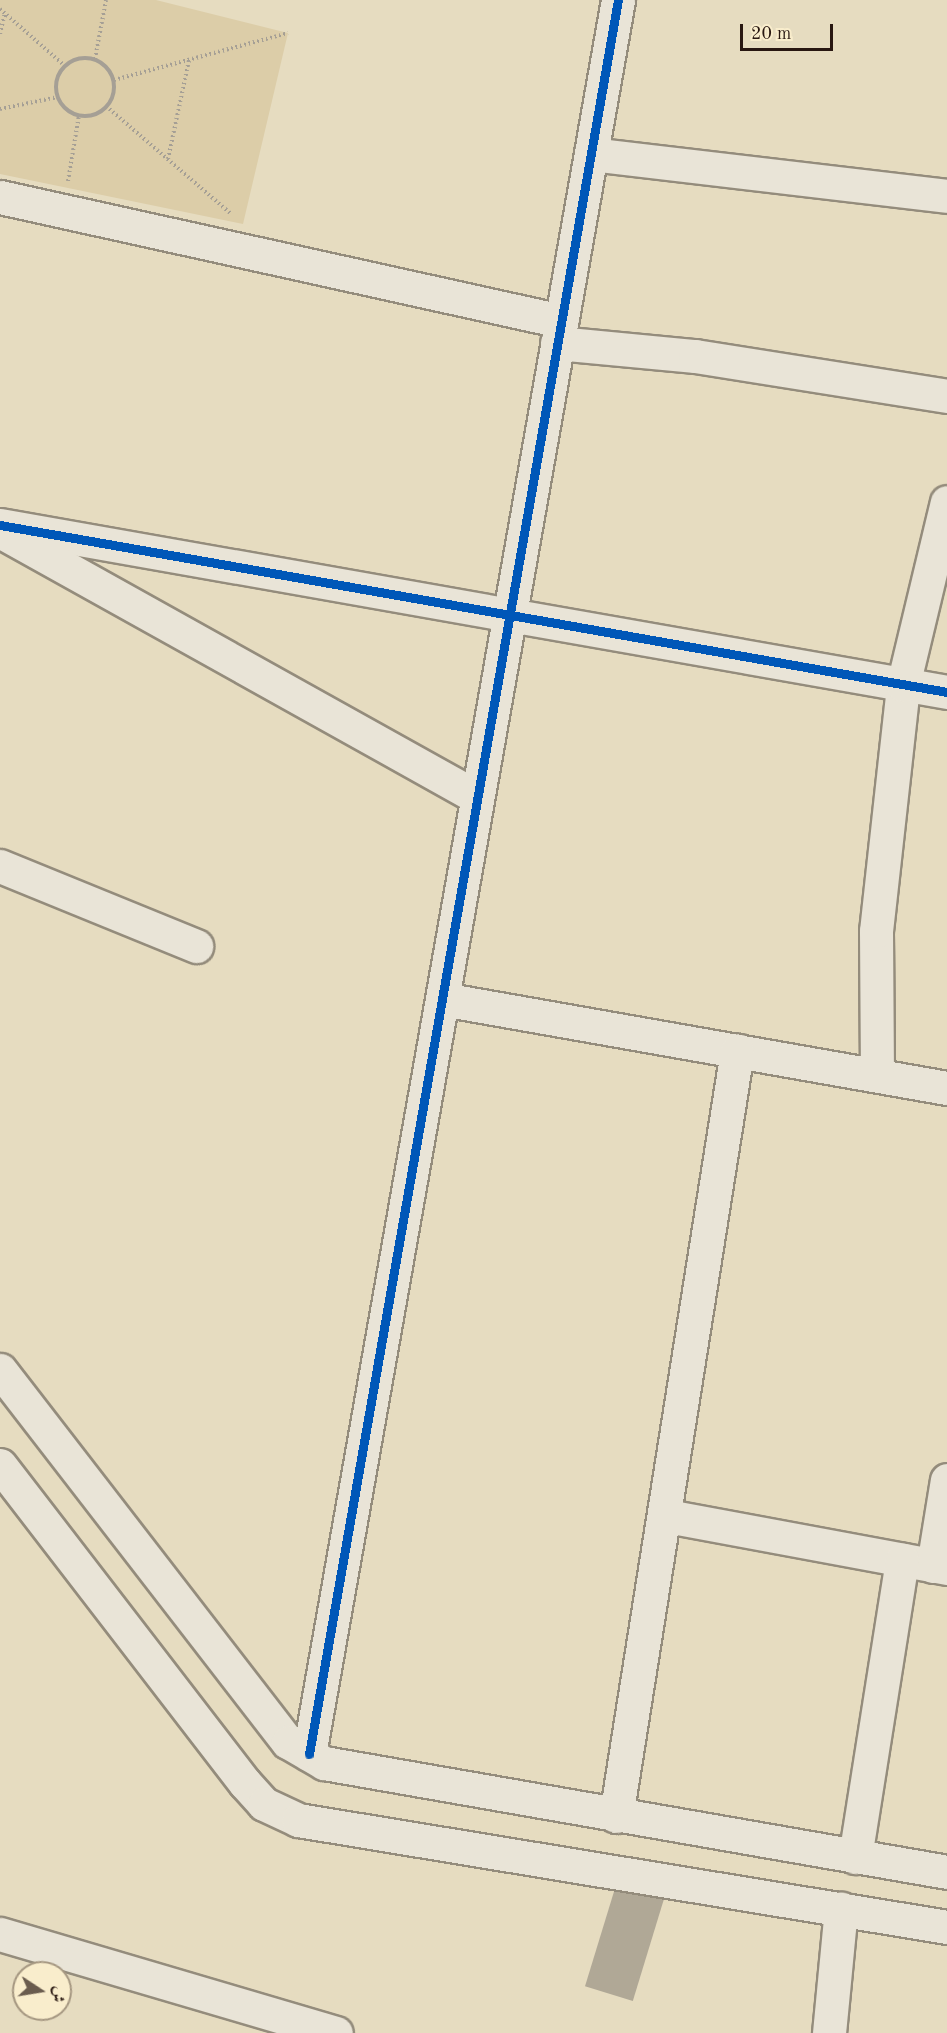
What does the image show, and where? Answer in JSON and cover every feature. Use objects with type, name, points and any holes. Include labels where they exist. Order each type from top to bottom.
[{"type":"street","points":[[309,1754],[618,0]]},
{"type":"street","points":[[591,154],[947,196]]},
{"type":"street","points":[[0,197],[559,332],[947,396]]},
{"type":"street","points":[[877,1076],[876,931],[903,685],[947,502]]},
{"type":"street","points":[[0,525],[947,692]]},
{"type":"street","points":[[0,531],[477,797]]},
{"type":"street","points":[[0,866],[196,946]]},
{"type":"street","points":[[441,999],[947,1088]]},
{"type":"street","points":[[616,1816],[667,1516],[737,1051]]},
{"type":"street","points":[[0,1370],[288,1742],[324,1763],[373,1774],[947,1872]]},
{"type":"street","points":[[0,1465],[10,1490],[264,1804],[298,1820],[947,1927]]},
{"type":"street","points":[[855,1857],[947,1480]]},
{"type":"street","points":[[667,1516],[927,1565]]},
{"type":"street","points":[[830,2033],[841,1910]]},
{"type":"street","points":[[0,1934],[336,2033]]},
{"type":"path","points":[[94,59],[106,0]]},
{"type":"path","points":[[0,9],[65,66]]},
{"type":"path","points":[[0,34],[5,13]]},
{"type":"path","points":[[114,81],[288,33]]},
{"type":"path","points":[[79,58],[94,59],[114,81],[106,106],[94,114],[80,115],[67,109],[58,97],[57,81],[65,66],[79,58]]},
{"type":"path","points":[[168,159],[189,60]]},
{"type":"path","points":[[0,109],[58,97]]},
{"type":"path","points":[[106,106],[235,217]]},
{"type":"path","points":[[67,188],[80,115]]},
{"type":"shaded area","points":[[0,0],[156,0],[288,33],[243,224],[0,174]]},
{"type":"building","points":[[616,1885],[664,1900],[633,2001],[585,1986]]},
{"type":"cycle path","points":[[309,1754],[618,0]]},
{"type":"cycle path","points":[[0,525],[947,692]]}]
